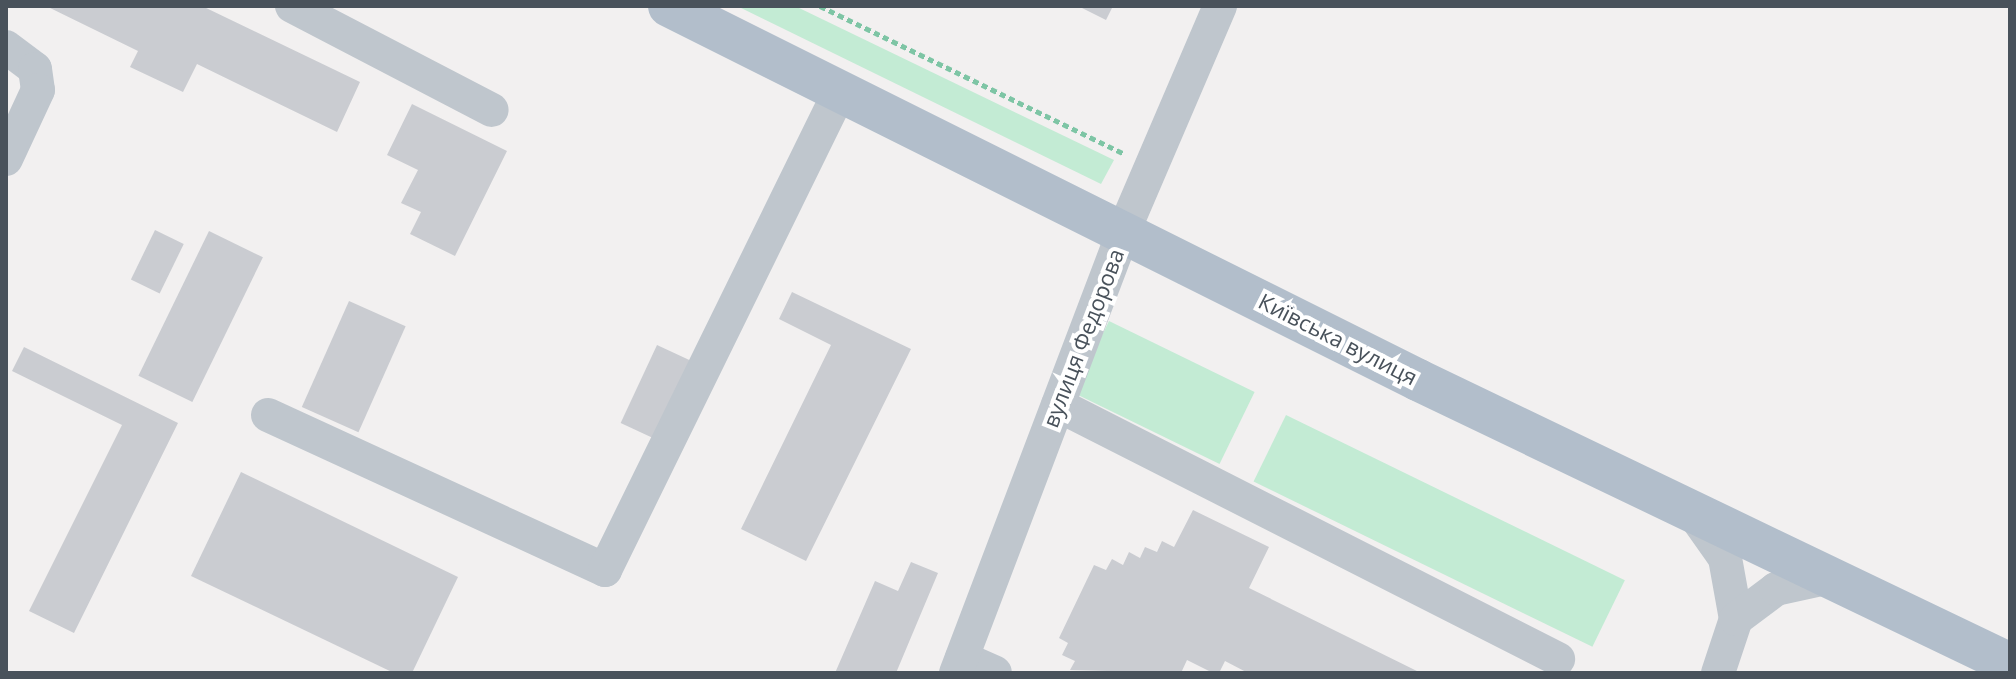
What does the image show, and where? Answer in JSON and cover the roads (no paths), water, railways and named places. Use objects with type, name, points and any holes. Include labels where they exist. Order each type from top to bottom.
[{"type":"main road","name":"Київська вулиця","points":[[669,6],[1690,510],[2010,664]]},
{"type":"street","points":[[292,6],[492,110]]},
{"type":"street","name":"вулиця Федорова","points":[[959,665],[1124,230],[1220,6]]},
{"type":"street","points":[[6,47],[35,69],[38,90],[6,159]]},
{"type":"street","points":[[268,415],[605,570],[840,91]]},
{"type":"street","points":[[1058,405],[1558,659]]},
{"type":"street","points":[[1690,510],[1725,558],[1736,619],[1727,669]]},
{"type":"street","points":[[1736,619],[1776,589],[1830,577]]},
{"type":"street","points":[[1947,633],[1979,673]]},
{"type":"street","points":[[959,665],[995,673]]}]
